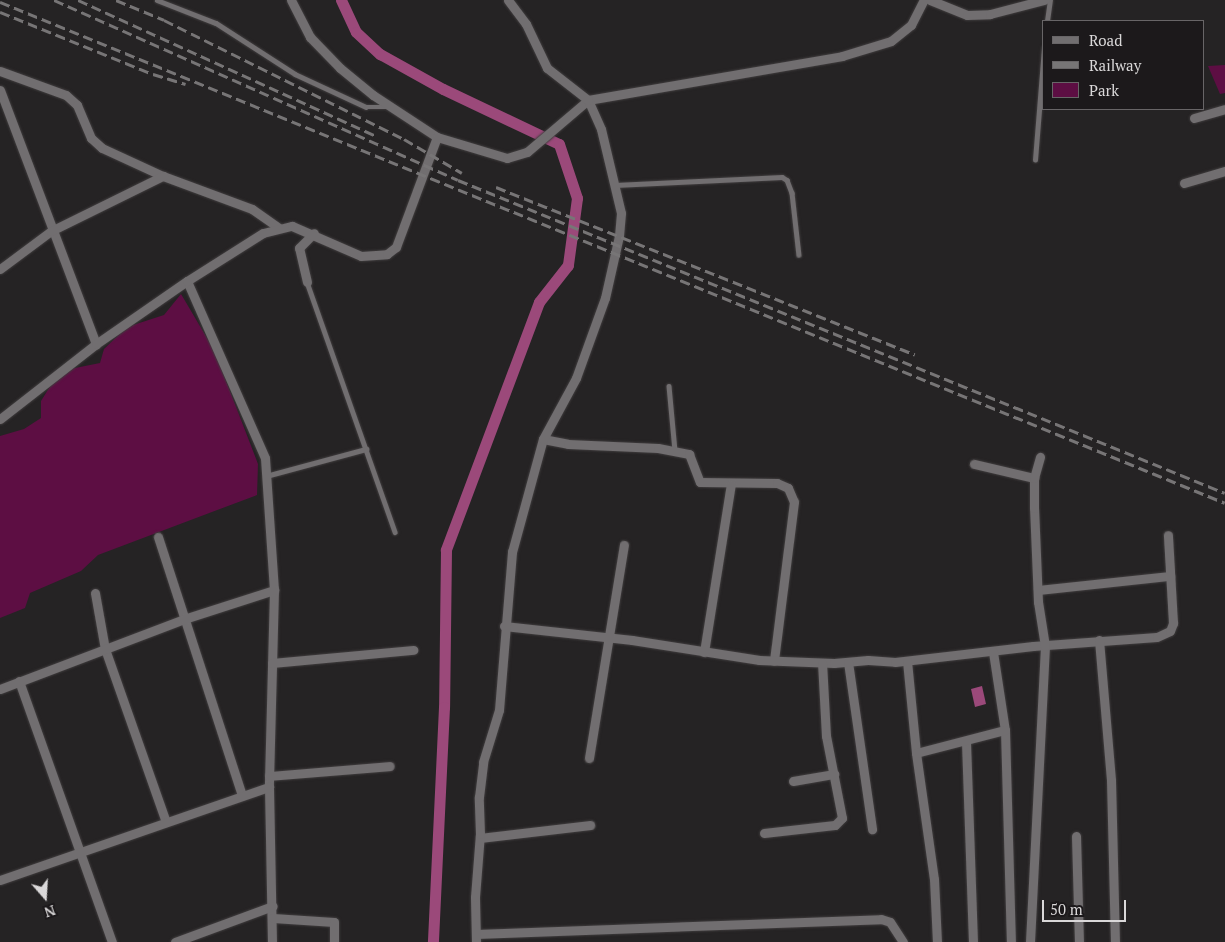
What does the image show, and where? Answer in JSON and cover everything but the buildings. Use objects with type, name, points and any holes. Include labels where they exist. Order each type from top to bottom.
[{"type":"street","points":[[291,0],[310,37],[340,68],[390,106],[437,137],[495,157],[507,158],[527,152],[588,100],[842,56],[891,41],[911,25],[924,0]]},
{"type":"street","points":[[508,0],[526,24],[547,68],[588,100],[601,129],[620,213],[619,236],[605,298],[576,378],[543,439],[512,552],[504,626],[499,710],[483,762],[480,838],[475,897],[476,938],[881,919],[893,926],[903,942]]},
{"type":"street","points":[[930,0],[967,16],[990,14],[1044,0]]},
{"type":"street","points":[[0,71],[66,95],[77,105],[91,138],[102,148],[164,176],[252,209],[278,228]]},
{"type":"street","points":[[0,90],[51,231],[96,344]]},
{"type":"street","points":[[1194,118],[1225,109]]},
{"type":"street","points":[[0,419],[96,344],[187,281],[264,233],[292,226],[314,233],[361,256],[378,257],[387,254],[396,247],[437,137]]},
{"type":"street","points":[[1184,183],[1225,171]]},
{"type":"street","points":[[0,269],[51,231],[164,176]]},
{"type":"street","points":[[307,282],[299,248],[314,233]]},
{"type":"street","points":[[187,281],[264,458],[274,590],[268,787],[273,906],[272,942]]},
{"type":"street","points":[[543,439],[675,451],[689,454],[700,482],[730,484],[777,483],[788,488],[794,502],[774,661]]},
{"type":"street","points":[[1030,942],[1046,646],[1038,590],[1034,478],[1040,457]]},
{"type":"street","points":[[974,464],[1034,478]]},
{"type":"street","points":[[704,652],[730,484]]},
{"type":"street","points":[[504,626],[774,661],[822,662],[907,661],[1098,640],[1157,637],[1170,631],[1173,623],[1168,535]]},
{"type":"street","points":[[158,537],[242,796]]},
{"type":"street","points":[[589,758],[624,545]]},
{"type":"street","points":[[1038,590],[1170,576]]},
{"type":"street","points":[[0,689],[184,619],[274,590]]},
{"type":"street","points":[[95,594],[105,650],[166,822]]},
{"type":"street","points":[[1098,640],[1111,780],[1115,942]]},
{"type":"street","points":[[272,662],[413,650]]},
{"type":"street","points":[[993,652],[1005,730],[1011,942]]},
{"type":"street","points":[[907,661],[916,753],[929,834],[937,942]]},
{"type":"street","points":[[764,833],[839,822],[842,812],[824,726],[822,662]]},
{"type":"street","points":[[848,662],[872,829]]},
{"type":"street","points":[[19,681],[112,942]]},
{"type":"street","points":[[916,753],[966,742],[1005,730]]},
{"type":"street","points":[[966,742],[973,942]]},
{"type":"street","points":[[269,776],[390,766]]},
{"type":"street","points":[[793,781],[834,774]]},
{"type":"street","points":[[0,880],[268,787]]},
{"type":"street","points":[[480,838],[590,825]]},
{"type":"street","points":[[1076,836],[1079,942]]},
{"type":"street","points":[[175,942],[273,906]]},
{"type":"street","points":[[273,918],[334,922],[334,942]]},
{"type":"street","points":[[892,942],[893,926]]},
{"type":"lane","points":[[158,0],[216,23],[295,74],[366,108],[390,106]]},
{"type":"lane","points":[[1047,20],[1050,0]]},
{"type":"lane","points":[[1035,160],[1038,91],[1042,62]]},
{"type":"lane","points":[[615,185],[782,177],[790,185],[792,193],[799,255]]},
{"type":"lane","points":[[307,282],[395,532]]},
{"type":"lane","points":[[669,386],[675,451]]},
{"type":"lane","points":[[266,476],[366,449]]},
{"type":"green space","points":[[1225,65],[1225,93],[1220,94],[1208,66]]},
{"type":"green space","points":[[181,294],[214,350],[258,464],[257,495],[98,555],[81,571],[30,593],[25,608],[0,618],[0,436],[24,429],[41,418],[41,401],[54,380],[70,369],[100,363],[104,349],[127,327],[164,315]]},
{"type":"shaded area","points":[[982,686],[986,704],[975,707],[971,689]]},
{"type":"waterway","points":[[341,0],[356,32],[380,54],[443,89],[559,144],[577,198],[568,265],[539,302],[446,550],[444,707],[433,942]]},
{"type":"railway","points":[[54,0],[458,180],[1225,493]]},
{"type":"railway","points":[[78,0],[376,136]]},
{"type":"railway","points":[[116,0],[164,20],[404,139],[462,173]]},
{"type":"railway","points":[[0,2],[1225,503]]},
{"type":"railway","points":[[0,12],[153,74],[186,84]]},
{"type":"railway","points":[[496,187],[915,355]]}]
